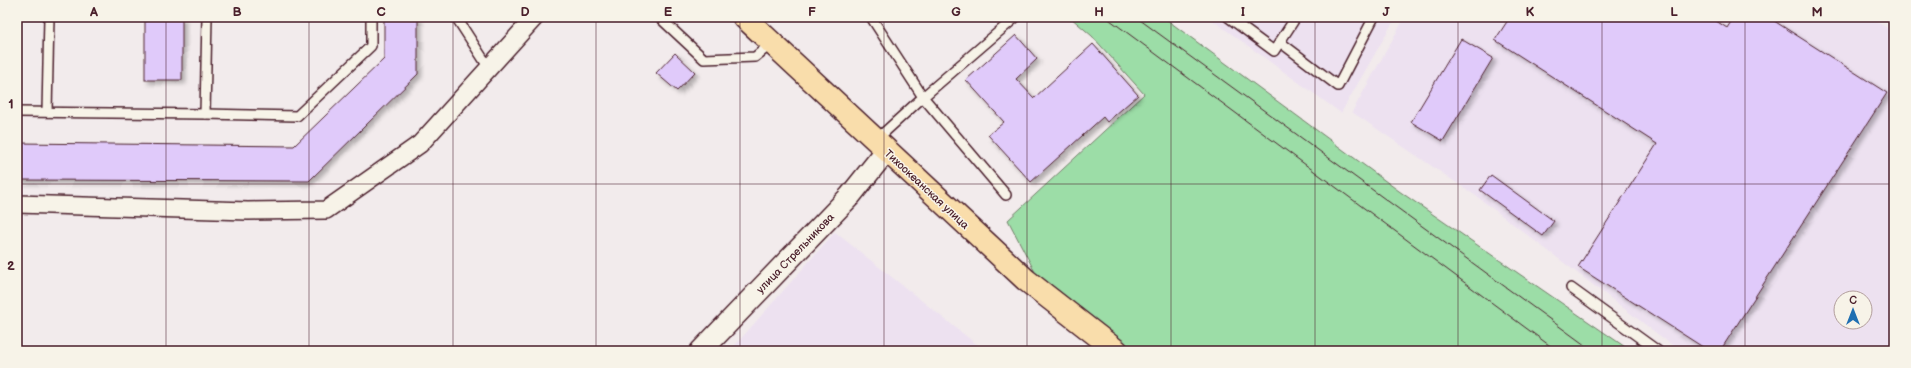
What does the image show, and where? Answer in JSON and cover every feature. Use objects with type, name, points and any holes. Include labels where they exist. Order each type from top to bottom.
[{"type":"main road","name":"Тихоокеанская улица","points":[[744,17],[771,44],[1026,280],[1117,351]]},
{"type":"street","points":[[17,204],[248,211],[326,210],[420,144],[535,17]]},
{"type":"street","name":"улица Стрельникова","points":[[701,351],[850,196],[881,146]]},
{"type":"lane","points":[[47,112],[49,17]]},
{"type":"lane","points":[[205,114],[207,17]]},
{"type":"lane","points":[[17,112],[297,116],[371,46],[371,17]]},
{"type":"lane","points":[[456,17],[489,68]]},
{"type":"lane","points":[[659,17],[704,59],[755,57],[771,44]]},
{"type":"lane","points":[[871,17],[923,97],[1006,195]]},
{"type":"lane","points":[[881,146],[923,97],[1016,17]]},
{"type":"lane","points":[[1228,17],[1274,51],[1296,17]]},
{"type":"lane","points":[[1280,42],[1338,86],[1374,17]]},
{"type":"lane","points":[[1571,288],[1658,351]]},
{"type":"shaded area","points":[[1208,17],[1396,17],[1341,113]]},
{"type":"shaded area","points":[[1405,17],[1868,17],[1894,32],[1894,351],[1680,351],[1476,196],[1352,112]]},
{"type":"shaded area","points":[[835,232],[985,351],[730,351]]},
{"type":"green space","points":[[1070,17],[1163,17],[1399,191],[1631,351],[1135,351],[1094,323],[1036,274],[1008,220],[1144,94],[1092,36]]},
{"type":"building","points":[[145,17],[182,17],[182,80],[145,80]]},
{"type":"building","points":[[384,17],[418,17],[418,74],[309,181],[17,180],[17,143],[294,146],[384,59]]},
{"type":"building","points":[[1510,17],[1710,17],[1727,28],[1734,17],[1768,17],[1887,93],[1720,351],[1709,351],[1578,267],[1657,144],[1495,40]]},
{"type":"building","points":[[1016,35],[1037,59],[1016,79],[1034,98],[1093,44],[1138,95],[1107,122],[1103,117],[1031,182],[988,135],[1004,122],[966,80]]},
{"type":"building","points":[[1461,39],[1493,58],[1443,141],[1411,122]]},
{"type":"building","points":[[675,53],[695,72],[677,91],[656,73]]},
{"type":"building","points":[[1491,175],[1554,221],[1543,236],[1480,190]]},
{"type":"tram line","points":[[1106,17],[1557,351]]},
{"type":"tram line","points":[[1136,17],[1593,351]]}]
